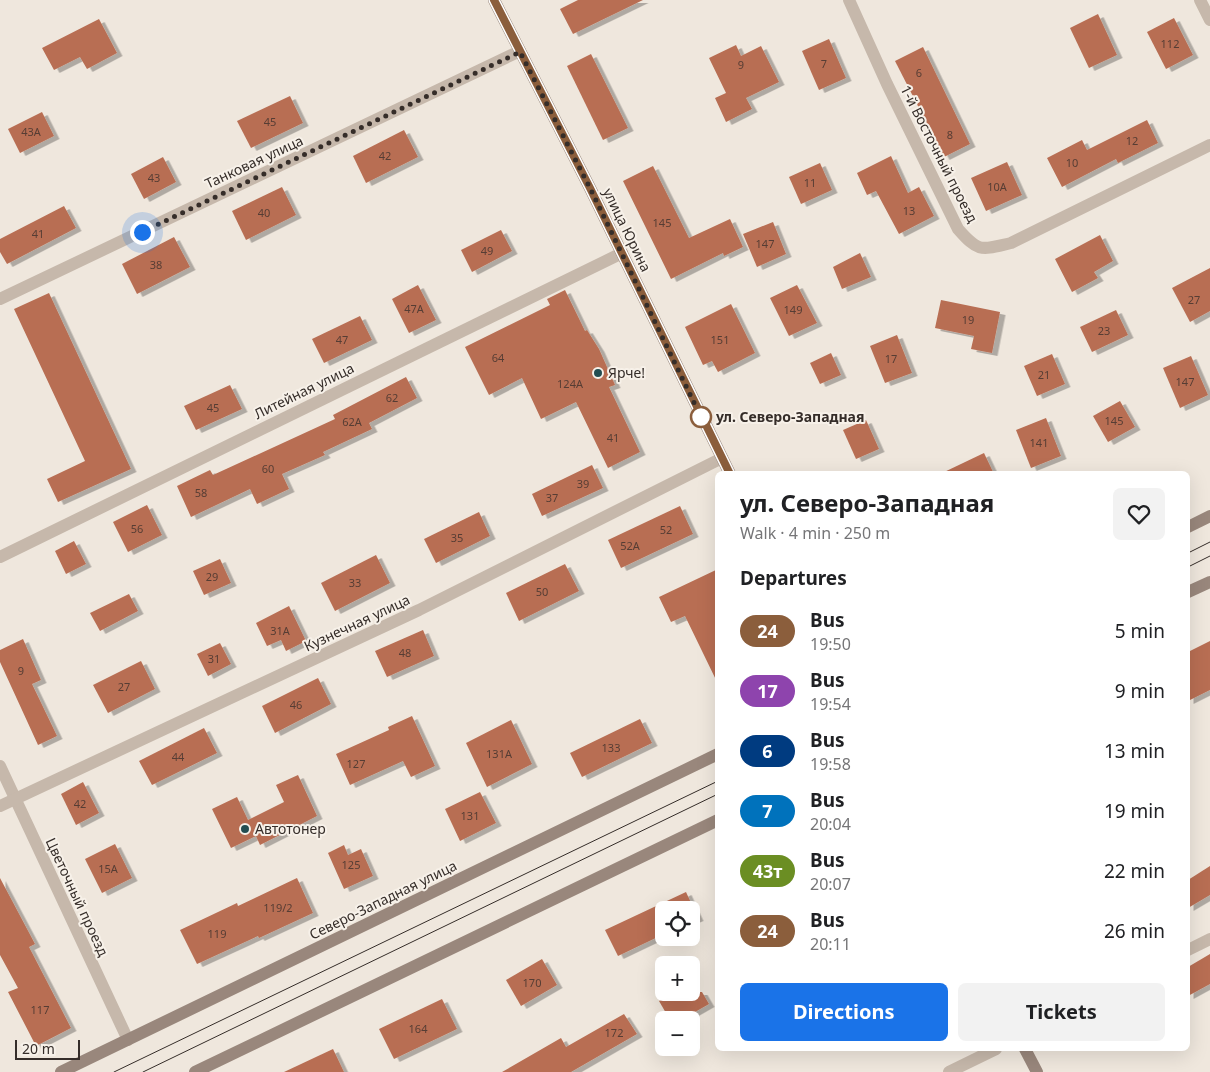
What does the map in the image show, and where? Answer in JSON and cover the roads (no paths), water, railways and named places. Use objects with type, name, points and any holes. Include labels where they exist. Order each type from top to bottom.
[{"type":"main road","name":"улица Юрина","points":[[494,0],[622,252],[728,471]]},
{"type":"main road","points":[[1190,526],[1210,516]]},
{"type":"main road","points":[[1190,591],[1210,582]]},
{"type":"main road","name":"Северо-Западная улица","points":[[61,1072],[715,755]]},
{"type":"main road","points":[[196,1072],[715,821]]},
{"type":"main road","points":[[1026,1051],[1037,1072]]},
{"type":"street","name":"1-й Восточный проезд","points":[[849,0],[887,84],[958,229],[972,245],[984,249],[1011,243],[1210,145]]},
{"type":"street","points":[[1200,0],[1210,20]]},
{"type":"street","name":"Танковая улица","points":[[0,300],[520,52]]},
{"type":"street","name":"Литейная улица","points":[[0,557],[622,252]]},
{"type":"street","name":"Кузнечная улица","points":[[0,806],[419,610],[722,458]]},
{"type":"street","name":"Цветочный проезд","points":[[0,766],[128,1040]]},
{"type":"street","points":[[1190,949],[1210,939]]},
{"type":"street","points":[[949,1072],[992,1051]]},
{"type":"tram line","points":[[1190,552],[1210,542]]},
{"type":"tram line","points":[[1190,566],[1210,556]]},
{"type":"tram line","points":[[114,1072],[715,782]]},
{"type":"tram line","points":[[143,1072],[715,795]]},
{"type":"place","name":"Ярче!","points":[[598,373]]},
{"type":"place","name":"ул. Северо-Западная","points":[[701,417]]},
{"type":"place","name":"Автотонер","points":[[245,829]]}]
